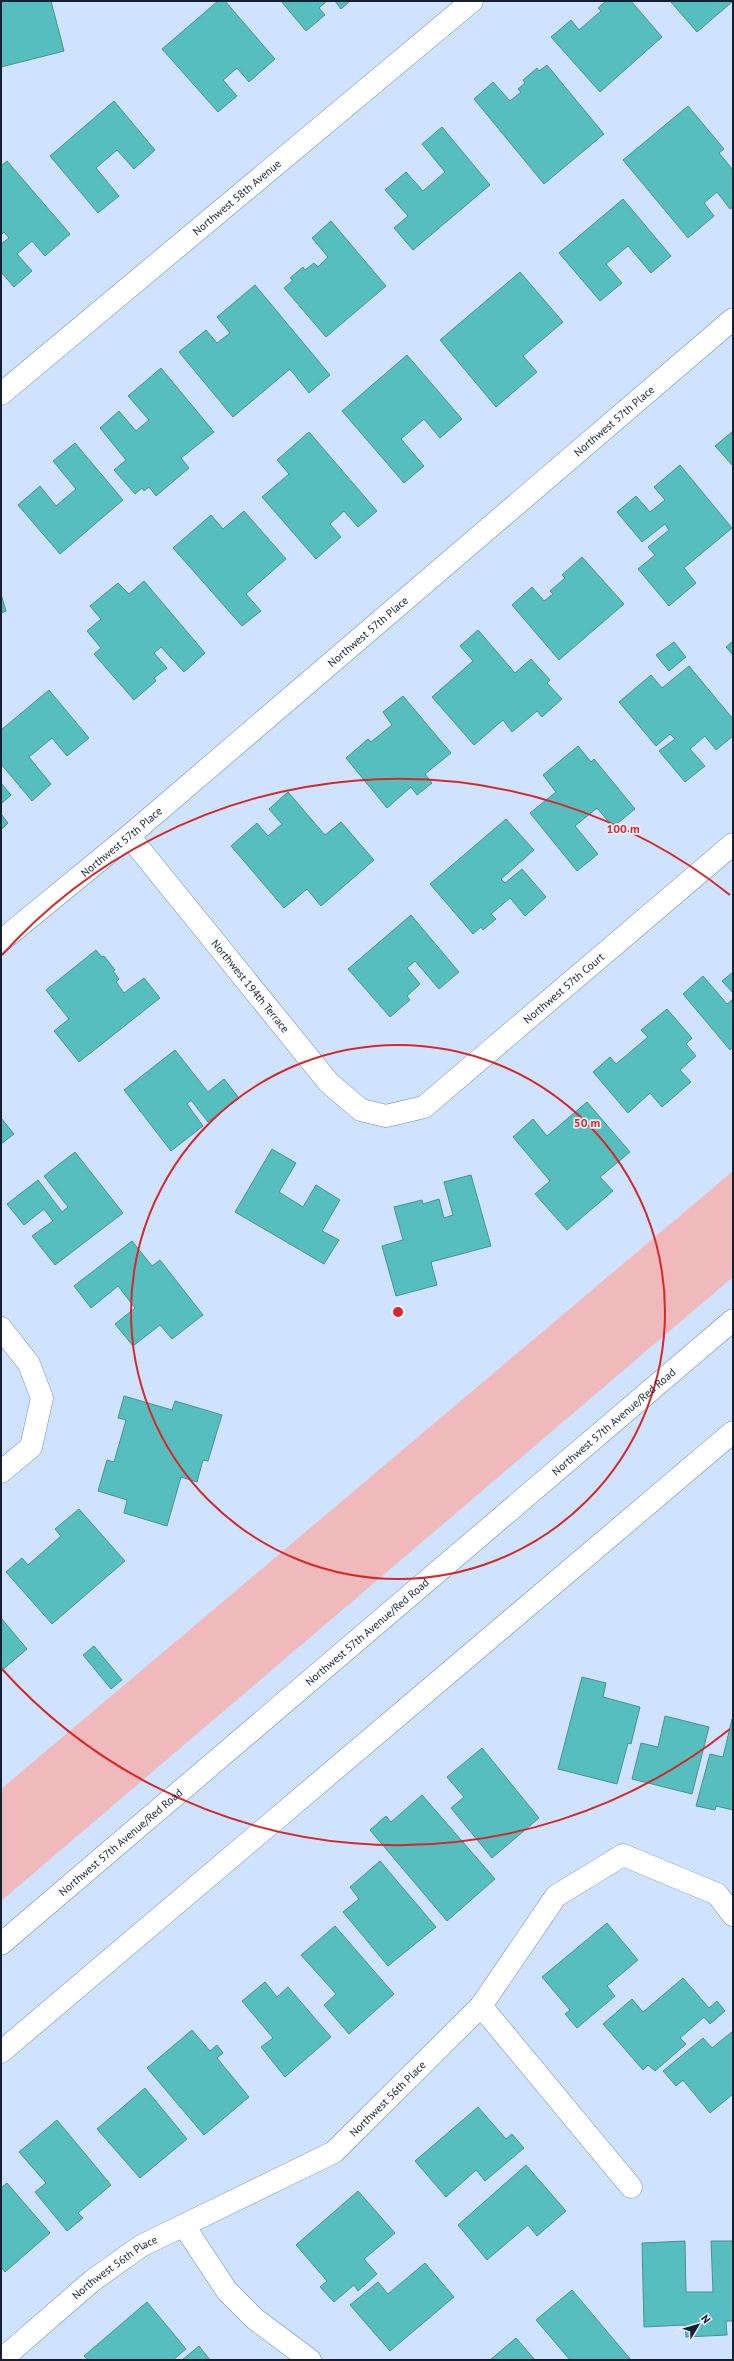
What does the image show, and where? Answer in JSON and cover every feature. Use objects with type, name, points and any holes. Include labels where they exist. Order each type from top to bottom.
[{"type":"street","name":"Northwest 58th Avenue","points":[[1,394],[472,1]]},
{"type":"street","name":"Northwest 57th Place","points":[[1,941],[129,836],[733,319]]},
{"type":"street","name":"Northwest 194th Terrace","points":[[129,836],[329,1083],[360,1110],[386,1116]]},
{"type":"street","name":"Northwest 57th Court","points":[[386,1116],[424,1107],[733,844]]},
{"type":"street","name":"Northwest 57th Avenue/Red Road","points":[[1,1944],[733,1320]]},
{"type":"street","points":[[1,1328],[29,1364],[42,1398],[31,1447],[1,1472]]},
{"type":"street","points":[[1,2052],[733,1432]]},
{"type":"street","name":"Northwest 56th Place","points":[[1,2360],[92,2281],[141,2246],[334,2152],[481,2006],[556,1896],[623,1855],[717,1894],[733,1915]]},
{"type":"street","points":[[481,2006],[631,2187]]},
{"type":"street","points":[[184,2226],[227,2291],[255,2319],[310,2360]]},
{"type":"shaded area","points":[[733,1171],[733,1277],[1,1901],[1,1789]]},
{"type":"building","points":[[1,1],[51,1],[64,51],[1,67]]},
{"type":"building","points":[[218,1],[225,1],[275,59],[249,82],[237,68],[223,80],[237,96],[218,112],[162,49]]},
{"type":"building","points":[[281,1],[327,1],[319,8],[325,15],[306,31]]},
{"type":"building","points":[[335,1],[350,1],[341,9]]},
{"type":"building","points":[[606,1],[631,1],[662,37],[600,92],[551,37],[571,20],[579,30],[601,11],[598,8]]},
{"type":"building","points":[[670,1],[731,1],[732,2],[697,32]]},
{"type":"building","points":[[547,65],[604,134],[544,184],[474,99],[493,82],[510,101],[521,92],[518,89],[525,83],[523,80],[537,68],[539,71]]},
{"type":"building","points":[[114,101],[155,150],[134,169],[117,150],[96,168],[119,196],[98,213],[50,156]]},
{"type":"building","points":[[688,106],[724,149],[719,153],[733,170],[733,207],[730,209],[717,192],[704,203],[714,216],[688,238],[623,160]]},
{"type":"building","points":[[442,127],[490,185],[413,250],[394,228],[408,216],[385,190],[406,172],[423,191],[445,172],[422,144]]},
{"type":"building","points":[[7,161],[70,234],[45,256],[32,241],[17,254],[32,271],[14,287],[1,272],[1,244],[9,238],[4,232],[1,235],[1,166]]},
{"type":"building","points":[[623,199],[671,256],[651,273],[628,246],[606,264],[622,283],[600,301],[559,253]]},
{"type":"building","points":[[331,221],[386,286],[326,337],[284,288],[293,280],[290,278],[303,267],[305,270],[314,263],[318,267],[328,257],[312,238]]},
{"type":"building","points":[[520,272],[563,322],[523,356],[537,372],[496,407],[440,340]]},
{"type":"building","points":[[255,285],[330,375],[309,393],[290,369],[233,417],[179,352],[206,330],[217,343],[230,333],[217,317]]},
{"type":"building","points":[[407,355],[462,419],[440,438],[424,419],[401,439],[424,466],[404,483],[342,411]]},
{"type":"building","points":[[161,368],[214,432],[181,458],[189,468],[156,496],[149,487],[144,491],[142,488],[135,494],[114,470],[126,460],[100,428],[119,411],[136,431],[149,420],[128,396]]},
{"type":"building","points":[[733,431],[733,466],[715,446]]},
{"type":"building","points":[[309,432],[377,511],[358,527],[344,511],[330,524],[341,537],[316,559],[262,497],[289,474],[277,460]]},
{"type":"building","points":[[75,443],[123,500],[60,554],[18,505],[40,486],[56,506],[76,489],[53,461]]},
{"type":"building","points":[[680,465],[732,528],[684,568],[696,583],[669,606],[638,569],[655,555],[648,547],[669,530],[665,524],[642,542],[617,512],[636,496],[650,512],[665,500],[654,487]]},
{"type":"building","points":[[244,511],[286,559],[246,594],[261,611],[242,626],[173,548],[211,515],[223,529]]},
{"type":"building","points":[[582,557],[624,604],[559,660],[512,605],[532,587],[544,601],[553,594],[550,591],[565,578],[562,575]]},
{"type":"building","points":[[144,581],[205,653],[184,672],[161,647],[154,653],[167,668],[154,678],[156,681],[134,700],[94,654],[101,648],[87,631],[101,619],[90,606],[118,583],[129,594]]},
{"type":"building","points":[[1,594],[6,611],[1,613]]},
{"type":"building","points":[[478,630],[515,673],[531,659],[550,680],[547,683],[562,699],[542,717],[537,711],[512,732],[503,720],[474,745],[432,697],[473,661],[460,646]]},
{"type":"building","points":[[733,641],[733,655],[726,647]]},
{"type":"building","points":[[674,642],[686,657],[669,671],[656,655]]},
{"type":"building","points":[[689,666],[733,719],[733,736],[716,750],[705,736],[690,749],[705,766],[685,782],[659,751],[675,739],[670,734],[656,746],[619,702],[651,675],[662,688]]},
{"type":"building","points":[[49,690],[89,738],[67,756],[52,738],[29,757],[51,784],[32,801],[1,764],[1,730]]},
{"type":"building","points":[[403,696],[451,753],[425,774],[432,783],[417,795],[411,787],[387,808],[346,758],[368,739],[371,742],[392,725],[383,712]]},
{"type":"building","points":[[578,746],[591,762],[594,759],[635,809],[613,827],[597,808],[575,826],[598,854],[577,871],[530,813],[556,792],[543,775]]},
{"type":"building","points":[[1,783],[11,795],[1,804]]},
{"type":"building","points":[[288,792],[325,835],[341,822],[374,860],[321,906],[307,889],[284,908],[231,846],[257,823],[268,836],[282,824],[269,809]]},
{"type":"building","points":[[1,814],[8,823],[1,830]]},
{"type":"building","points":[[506,819],[534,850],[501,879],[505,883],[522,869],[546,897],[525,916],[510,898],[491,914],[496,919],[483,930],[481,927],[473,934],[430,884]]},
{"type":"building","points":[[411,915],[459,972],[439,989],[415,961],[407,968],[420,984],[407,996],[410,1000],[390,1017],[348,969]]},
{"type":"building","points":[[96,950],[102,957],[104,956],[115,970],[113,971],[119,979],[116,982],[124,993],[144,978],[160,998],[79,1062],[54,1031],[69,1019],[46,990]]},
{"type":"building","points":[[733,972],[733,993],[722,981]]},
{"type":"building","points":[[703,976],[727,1004],[733,999],[733,1047],[730,1050],[683,994]]},
{"type":"building","points":[[667,1009],[692,1038],[686,1044],[696,1056],[680,1070],[691,1082],[662,1107],[650,1093],[628,1113],[593,1072],[610,1057],[616,1064],[648,1037],[641,1030]]},
{"type":"building","points":[[175,1050],[208,1092],[224,1079],[239,1098],[208,1122],[191,1100],[187,1104],[203,1126],[171,1151],[124,1090]]},
{"type":"building","points":[[587,1102],[630,1152],[600,1177],[613,1191],[567,1230],[535,1194],[550,1181],[513,1137],[533,1119],[547,1136]]},
{"type":"building","points":[[1,1118],[14,1134],[1,1144]]},
{"type":"building","points":[[272,1149],[296,1163],[279,1192],[303,1207],[316,1185],[340,1200],[322,1231],[339,1240],[324,1264],[235,1212]]},
{"type":"building","points":[[75,1152],[123,1213],[55,1265],[32,1236],[53,1221],[44,1209],[24,1225],[7,1204],[38,1180],[62,1212],[68,1207],[44,1176]]},
{"type":"building","points":[[471,1175],[491,1246],[431,1262],[437,1285],[396,1296],[382,1246],[403,1240],[394,1207],[422,1200],[423,1204],[439,1199],[444,1218],[453,1215],[444,1182]]},
{"type":"building","points":[[132,1241],[152,1266],[160,1260],[203,1315],[172,1339],[160,1325],[133,1346],[115,1324],[135,1308],[118,1286],[91,1308],[74,1286]]},
{"type":"building","points":[[124,1396],[172,1410],[175,1401],[222,1415],[208,1461],[203,1460],[197,1482],[181,1477],[167,1526],[124,1513],[127,1500],[98,1491],[107,1460],[114,1462],[126,1420],[118,1418]]},
{"type":"building","points":[[79,1509],[125,1561],[52,1624],[6,1572],[22,1558],[28,1565],[61,1536],[55,1529]]},
{"type":"building","points":[[1,1618],[27,1649],[1,1671]]},
{"type":"building","points":[[94,1646],[122,1680],[111,1689],[83,1655]]},
{"type":"building","points":[[582,1677],[606,1683],[603,1697],[640,1707],[631,1744],[628,1743],[617,1784],[558,1769]]},
{"type":"building","points":[[665,1716],[709,1727],[692,1794],[632,1779],[641,1743],[658,1747]]},
{"type":"building","points":[[732,1719],[733,1810],[716,1806],[715,1810],[696,1806],[710,1754],[723,1757]]},
{"type":"building","points":[[482,1748],[539,1818],[492,1858],[451,1808],[464,1797],[447,1777]]},
{"type":"building","points":[[422,1795],[495,1879],[447,1921],[370,1830],[386,1816],[391,1822]]},
{"type":"building","points":[[380,1861],[436,1927],[388,1966],[343,1912],[359,1899],[350,1887]]},
{"type":"building","points":[[607,1923],[638,1960],[607,1986],[615,1996],[577,2028],[565,2014],[570,2010],[542,1977]]},
{"type":"building","points":[[335,1926],[394,1994],[349,2034],[324,2005],[336,1994],[301,1955]]},
{"type":"building","points":[[683,1978],[709,2008],[717,2001],[725,2011],[710,2024],[704,2017],[680,2038],[686,2044],[655,2071],[648,2065],[643,2070],[603,2024],[632,1999],[643,2012]]},
{"type":"building","points":[[265,1982],[277,1997],[288,1987],[331,2037],[285,2077],[261,2047],[273,2038],[242,2001]]},
{"type":"building","points":[[192,2030],[210,2051],[217,2045],[223,2053],[217,2058],[249,2097],[204,2135],[147,2068]]},
{"type":"building","points":[[733,2031],[733,2094],[710,2113],[683,2080],[676,2086],[663,2071],[703,2038],[712,2048]]},
{"type":"building","points":[[145,2088],[187,2139],[140,2178],[97,2129]]},
{"type":"building","points":[[478,2107],[506,2139],[512,2134],[524,2148],[485,2181],[476,2170],[446,2197],[415,2161]]},
{"type":"building","points":[[57,2120],[111,2185],[78,2213],[83,2218],[67,2231],[35,2192],[46,2183],[19,2152]]},
{"type":"building","points":[[526,2165],[566,2211],[537,2236],[528,2225],[487,2260],[458,2225]]},
{"type":"building","points":[[7,2183],[50,2233],[5,2272],[1,2267],[1,2188]]},
{"type":"building","points":[[358,2191],[395,2233],[364,2259],[377,2274],[358,2291],[354,2285],[334,2302],[320,2287],[327,2281],[296,2245]]},
{"type":"building","points":[[685,2241],[686,2292],[713,2292],[711,2241],[733,2241],[733,2321],[726,2321],[727,2335],[686,2337],[685,2325],[644,2327],[642,2243]]},
{"type":"building","points":[[425,2263],[454,2297],[390,2351],[350,2305],[378,2282],[388,2294]]},
{"type":"building","points":[[572,2290],[631,2360],[570,2360],[536,2320]]},
{"type":"building","points":[[147,2302],[186,2349],[173,2360],[88,2360],[84,2356]]},
{"type":"building","points":[[516,2338],[535,2360],[490,2360]]},
{"type":"building","points":[[199,2346],[210,2360],[182,2360]]}]
